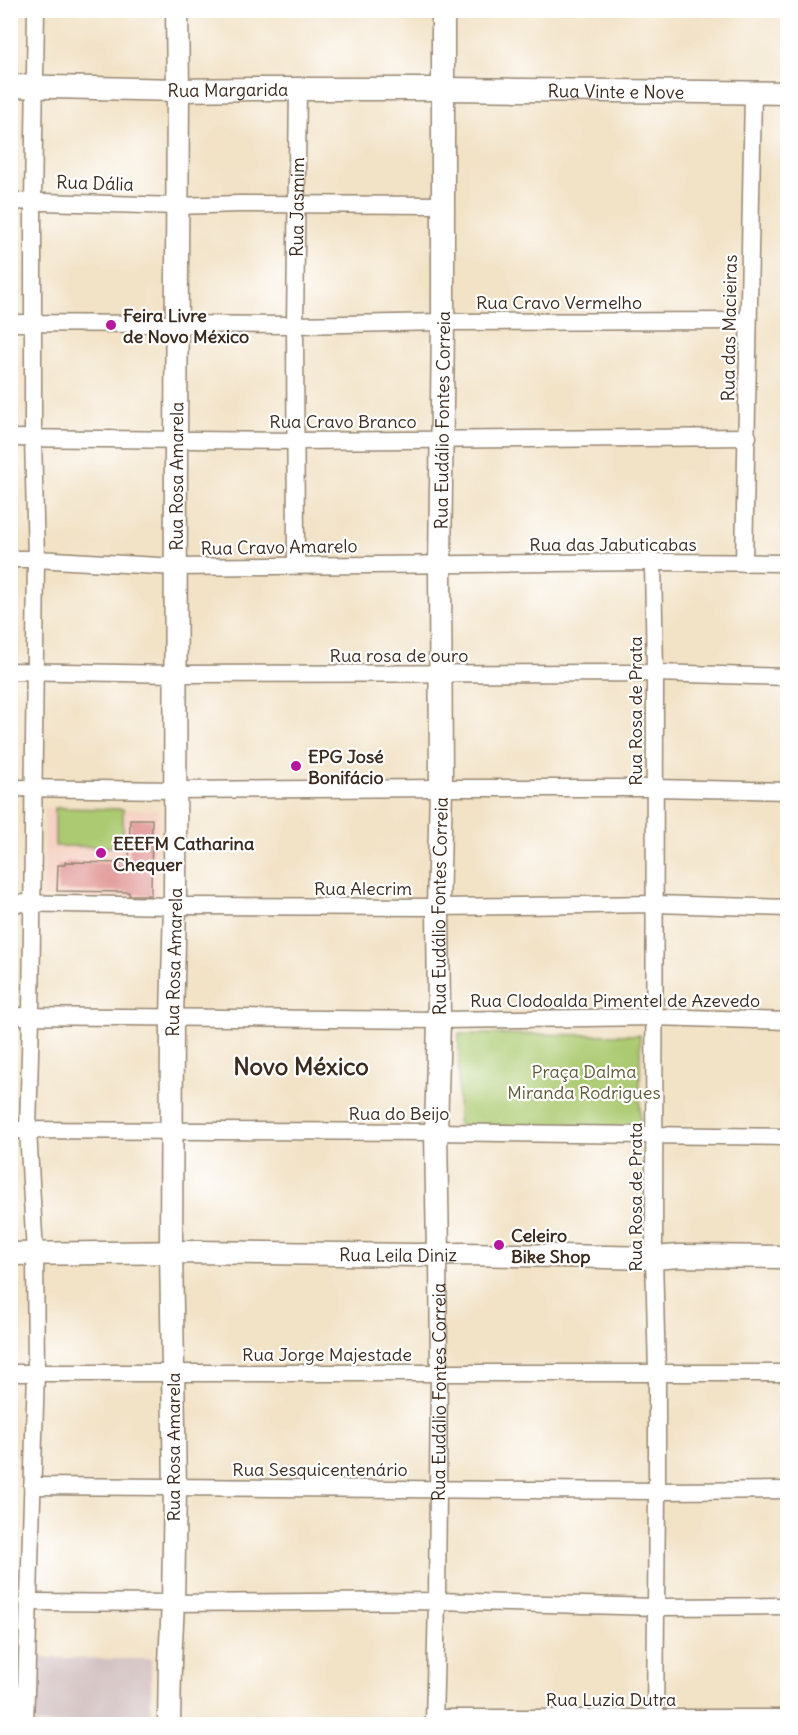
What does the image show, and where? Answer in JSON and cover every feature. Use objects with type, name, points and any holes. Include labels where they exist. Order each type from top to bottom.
[{"type":"street","points":[[25,1725],[36,1372],[35,1253],[28,1130],[36,559],[33,438],[33,201],[36,10]]},
{"type":"street","points":[[177,10],[178,90]]},
{"type":"street","name":"Rua Eudálio Fontes Correia","points":[[434,1721],[439,1373],[436,1132],[441,788],[443,10]]},
{"type":"street","name":"Rua Margarida","points":[[10,86],[178,90],[443,89]]},
{"type":"street","name":"Rua Jasmim","points":[[296,565],[295,325],[298,89]]},
{"type":"street","name":"Rua Vinte e Nove","points":[[443,89],[788,93]]},
{"type":"street","name":"Rua Rosa Amarela","points":[[170,1725],[175,1488],[171,1131],[175,906],[178,90]]},
{"type":"street","name":"Rua das Macieiras","points":[[744,563],[753,93]]},
{"type":"street","name":"Rua Dália","points":[[10,201],[177,206],[443,205]]},
{"type":"street","name":"Rua Cravo Vermelho","points":[[10,323],[295,325],[748,321]]},
{"type":"street","name":"Rua Cravo Branco","points":[[10,438],[295,441],[748,436]]},
{"type":"street","name":"Rua Cravo Amarelo","points":[[10,559],[176,567],[440,565]]},
{"type":"street","name":"Rua Rosa de Prata","points":[[653,562],[655,673],[654,1258],[657,1373],[656,1722]]},
{"type":"street","name":"Rua das Jabuticabas","points":[[440,565],[788,563]]},
{"type":"street","name":"Rua rosa de ouro","points":[[10,672],[440,675],[655,673],[788,677]]},
{"type":"street","points":[[10,788],[175,790],[655,788],[788,791]]},
{"type":"street","name":"Rua Alecrim","points":[[10,903],[438,908],[655,904],[788,908]]},
{"type":"street","name":"Rua Clodoalda Pimentel de Azevedo","points":[[10,1016],[439,1020],[654,1017],[788,1021]]},
{"type":"street","name":"Rua do Beijo","points":[[10,1130],[436,1132],[788,1137]]},
{"type":"street","name":"Rua Leila Diniz","points":[[10,1254],[171,1252],[654,1258],[679,1256],[788,1257]]},
{"type":"street","name":"Rua Jorge Majestade","points":[[10,1373],[788,1373]]},
{"type":"street","name":"Rua Sesquicentenário","points":[[32,1486],[788,1490]]},
{"type":"street","points":[[28,1602],[437,1601],[656,1607],[788,1606]]},
{"type":"street","name":"Rua Luzia Dutra","points":[[434,1721],[656,1722],[788,1718]]},
{"type":"shaded area","name":"EEEFM Catharina Chequer","points":[[45,808],[158,810],[157,898],[43,897]]},
{"type":"shaded area","points":[[37,1658],[151,1659],[151,1724],[35,1724]]},
{"type":"green space","points":[[55,808],[123,809],[123,847],[55,846]]},
{"type":"green space","name":"Praça Dalma Miranda Rodrigues","points":[[459,1034],[640,1035],[640,1131],[458,1125]]},
{"type":"building","points":[[130,819],[152,819],[151,895],[129,895],[129,892],[57,891],[58,865],[65,865],[65,862],[129,863]]},
{"type":"place","name":"Feira Livre de Novo México","points":[[111,325]]},
{"type":"place","name":"EPG José Bonifácio","points":[[296,766]]},
{"type":"place","name":"EEEFM Catharina Chequer","points":[[101,853]]},
{"type":"place","name":"Celeiro Bike Shop","points":[[499,1245]]},
{"type":"district","name":"Novo México","points":[[301,1066]]}]
